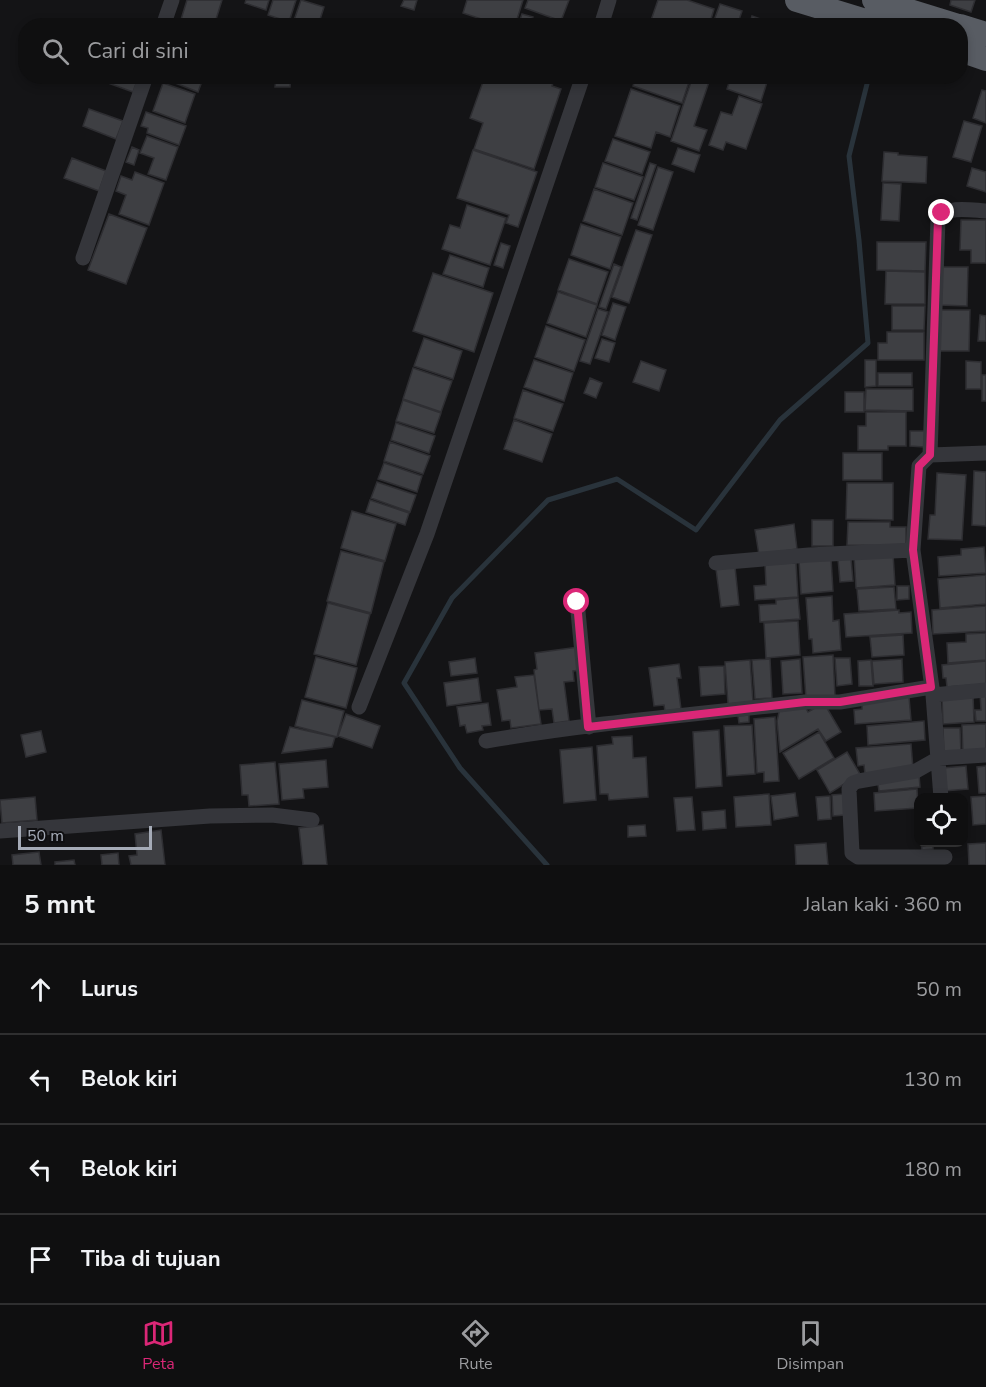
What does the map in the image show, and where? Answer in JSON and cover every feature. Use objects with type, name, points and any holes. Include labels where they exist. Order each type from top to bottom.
[{"type":"highway","points":[[797,0],[855,18]]},
{"type":"highway","points":[[874,0],[934,18]]},
{"type":"highway","points":[[968,29],[986,34]]},
{"type":"highway","points":[[968,52],[986,58]]},
{"type":"street","points":[[166,18],[172,0]]},
{"type":"street","points":[[603,18],[609,0]]},
{"type":"street","points":[[83,258],[143,84]]},
{"type":"street","points":[[359,707],[427,534],[580,84]]},
{"type":"street","points":[[930,455],[938,219],[942,213],[949,210],[986,211]]},
{"type":"street","points":[[941,793],[932,691],[913,550],[919,466],[930,455],[986,453]]},
{"type":"street","points":[[716,563],[809,555],[913,550]]},
{"type":"street","points":[[577,602],[588,727]]},
{"type":"street","points":[[486,741],[537,732],[805,702],[840,702],[932,691],[986,690]]},
{"type":"street","points":[[945,855],[858,857],[852,853],[849,789],[853,783],[877,776],[916,771],[939,758],[986,755]]},
{"type":"street","points":[[0,831],[210,816],[272,815],[312,820]]},
{"type":"building","points":[[187,0],[222,0],[216,18],[181,18]]},
{"type":"building","points":[[246,0],[269,0],[266,10],[245,3]]},
{"type":"building","points":[[273,0],[296,0],[290,18],[268,15]]},
{"type":"building","points":[[301,0],[324,7],[321,18],[295,18]]},
{"type":"building","points":[[404,0],[417,0],[414,10],[401,6]]},
{"type":"building","points":[[467,0],[523,0],[517,18],[478,18],[463,13]]},
{"type":"building","points":[[528,0],[569,0],[562,18],[553,18],[525,8]]},
{"type":"building","points":[[658,0],[687,0],[714,9],[711,18],[652,18]]},
{"type":"building","points":[[951,0],[975,0],[971,12],[950,5]]},
{"type":"building","points":[[720,4],[742,11],[740,18],[715,18]]},
{"type":"building","points":[[522,14],[533,17],[533,18],[521,18]]},
{"type":"building","points":[[111,84],[136,84],[133,92]]},
{"type":"building","points":[[163,84],[195,94],[185,123],[153,111]]},
{"type":"building","points":[[178,84],[201,84],[198,92]]},
{"type":"building","points":[[275,84],[290,84],[290,87],[275,87]]},
{"type":"building","points":[[482,84],[553,84],[552,86],[561,89],[534,169],[474,149],[483,123],[470,118]]},
{"type":"building","points":[[634,84],[688,84],[682,103],[633,86]]},
{"type":"building","points":[[690,84],[708,84],[694,126],[707,130],[699,151],[671,141]]},
{"type":"building","points":[[729,84],[766,84],[761,101],[727,89]]},
{"type":"building","points":[[631,89],[680,106],[670,137],[656,132],[651,148],[615,136]]},
{"type":"building","points":[[982,90],[986,91],[986,123],[973,118]]},
{"type":"building","points":[[739,96],[762,104],[746,149],[726,142],[723,150],[709,145],[721,112],[732,115]]},
{"type":"building","points":[[89,109],[123,121],[116,139],[83,126]]},
{"type":"building","points":[[146,112],[186,126],[179,145],[147,133],[148,128],[141,126]]},
{"type":"building","points":[[964,121],[982,126],[971,162],[953,157]]},
{"type":"building","points":[[147,136],[178,147],[166,180],[148,174],[154,158],[140,153]]},
{"type":"building","points":[[613,139],[650,152],[642,174],[605,161]]},
{"type":"building","points":[[132,147],[139,150],[134,165],[126,162]]},
{"type":"building","points":[[678,148],[700,155],[694,172],[672,164]]},
{"type":"building","points":[[473,150],[537,172],[518,227],[506,223],[509,215],[457,198]]},
{"type":"building","points":[[884,152],[927,157],[926,183],[882,181]]},
{"type":"building","points":[[72,158],[106,171],[99,191],[64,178]]},
{"type":"building","points":[[603,163],[643,177],[634,200],[595,187]]},
{"type":"building","points":[[650,163],[656,165],[637,220],[631,218]]},
{"type":"building","points":[[658,167],[673,172],[653,230],[638,225]]},
{"type":"building","points":[[972,168],[986,172],[986,192],[967,186]]},
{"type":"building","points":[[135,172],[164,183],[149,225],[119,214],[126,195],[116,191],[121,176],[132,180]]},
{"type":"building","points":[[883,183],[901,184],[899,221],[881,220]]},
{"type":"building","points":[[594,189],[633,203],[622,235],[583,221]]},
{"type":"building","points":[[467,205],[506,218],[490,265],[442,249],[450,225],[460,228]]},
{"type":"building","points":[[109,214],[147,228],[126,284],[88,270]]},
{"type":"building","points":[[961,220],[986,220],[986,263],[971,263],[971,250],[960,250]]},
{"type":"building","points":[[581,224],[621,237],[610,269],[571,255]]},
{"type":"building","points":[[636,230],[652,235],[629,303],[612,297]]},
{"type":"building","points":[[877,242],[926,242],[925,271],[877,270]]},
{"type":"building","points":[[501,243],[510,246],[503,268],[494,265]]},
{"type":"building","points":[[450,255],[489,268],[483,287],[443,274]]},
{"type":"building","points":[[569,259],[608,272],[597,304],[558,290]]},
{"type":"building","points":[[614,264],[621,267],[606,309],[599,307]]},
{"type":"building","points":[[941,267],[968,267],[967,306],[940,305]]},
{"type":"building","points":[[886,271],[925,272],[925,304],[885,304]]},
{"type":"building","points":[[433,273],[493,293],[474,352],[413,331]]},
{"type":"building","points":[[558,292],[597,305],[586,337],[547,323]]},
{"type":"building","points":[[613,303],[626,307],[615,340],[602,335]]},
{"type":"building","points":[[892,306],[925,306],[924,330],[892,330]]},
{"type":"building","points":[[598,309],[608,312],[590,364],[580,361]]},
{"type":"building","points":[[937,310],[970,310],[969,351],[936,351]]},
{"type":"building","points":[[980,315],[986,316],[986,341],[978,341]]},
{"type":"building","points":[[546,326],[585,340],[574,371],[535,357]]},
{"type":"building","points":[[887,332],[924,332],[924,360],[878,360],[878,343],[887,343]]},
{"type":"building","points":[[424,338],[462,351],[453,379],[414,366]]},
{"type":"building","points":[[602,339],[615,343],[609,362],[595,358]]},
{"type":"building","points":[[534,360],[573,373],[564,401],[524,387]]},
{"type":"building","points":[[865,360],[876,360],[876,386],[865,387]]},
{"type":"building","points":[[641,361],[666,370],[659,391],[633,382]]},
{"type":"building","points":[[966,361],[981,362],[981,389],[966,389]]},
{"type":"building","points":[[413,368],[452,381],[441,412],[403,399]]},
{"type":"building","points":[[878,373],[912,373],[912,386],[878,386]]},
{"type":"building","points":[[982,375],[986,375],[986,401],[982,401]]},
{"type":"building","points":[[590,378],[602,383],[596,398],[584,393]]},
{"type":"building","points":[[866,389],[913,389],[913,411],[865,410]]},
{"type":"building","points":[[523,390],[563,404],[553,431],[514,418]]},
{"type":"building","points":[[845,392],[864,392],[864,412],[845,412]]},
{"type":"building","points":[[403,400],[441,413],[434,433],[396,421]]},
{"type":"building","points":[[866,412],[906,412],[906,446],[888,446],[888,450],[858,450],[858,426],[866,426]]},
{"type":"building","points":[[514,420],[552,434],[542,462],[504,449]]},
{"type":"building","points":[[396,423],[435,436],[429,453],[391,440]]},
{"type":"building","points":[[910,431],[925,431],[924,447],[910,446]]},
{"type":"building","points":[[390,442],[430,456],[423,474],[384,461]]},
{"type":"building","points":[[843,453],[882,453],[882,480],[843,480]]},
{"type":"building","points":[[384,463],[422,476],[417,492],[378,479]]},
{"type":"building","points":[[974,471],[986,472],[986,526],[972,525]]},
{"type":"building","points":[[937,473],[966,475],[962,540],[928,539],[930,515],[935,515]]},
{"type":"building","points":[[377,482],[416,495],[410,512],[371,498]]},
{"type":"building","points":[[847,483],[893,483],[893,520],[846,519]]},
{"type":"building","points":[[370,500],[409,513],[405,525],[366,512]]},
{"type":"building","points":[[352,511],[396,524],[385,561],[341,548]]},
{"type":"building","points":[[812,520],[833,520],[833,546],[812,546]]},
{"type":"building","points":[[848,522],[890,522],[890,527],[906,527],[906,546],[847,545]]},
{"type":"building","points":[[794,524],[797,549],[759,555],[755,530]]},
{"type":"building","points":[[984,547],[986,573],[939,576],[938,557],[961,555],[961,549]]},
{"type":"building","points":[[341,551],[384,562],[371,613],[327,601]]},
{"type":"building","points":[[893,554],[895,585],[856,588],[854,556]]},
{"type":"building","points":[[831,558],[833,591],[801,594],[799,560]]},
{"type":"building","points":[[851,558],[853,581],[840,582],[838,559]]},
{"type":"building","points":[[796,563],[798,597],[755,600],[754,586],[766,585],[765,564]]},
{"type":"building","points":[[735,567],[739,605],[721,607],[716,569]]},
{"type":"building","points":[[986,575],[986,604],[940,608],[938,579]]},
{"type":"building","points":[[897,586],[909,586],[909,599],[897,600]]},
{"type":"building","points":[[894,587],[896,609],[859,611],[857,589]]},
{"type":"building","points":[[832,596],[833,621],[839,620],[841,650],[813,653],[812,639],[809,639],[806,598]]},
{"type":"building","points":[[798,598],[800,619],[760,622],[759,605],[776,604],[776,600]]},
{"type":"building","points":[[328,603],[370,614],[356,665],[314,654]]},
{"type":"building","points":[[986,606],[986,631],[933,634],[932,610]]},
{"type":"building","points":[[899,610],[899,613],[911,612],[912,633],[846,637],[844,614]]},
{"type":"building","points":[[798,621],[800,655],[766,658],[764,623]]},
{"type":"building","points":[[986,633],[986,660],[948,663],[947,643],[966,642],[966,634]]},
{"type":"building","points":[[903,635],[904,655],[872,657],[870,637]]},
{"type":"building","points":[[578,647],[581,670],[573,671],[574,681],[564,682],[569,721],[554,723],[552,709],[539,710],[534,670],[537,669],[535,653]]},
{"type":"building","points":[[833,655],[835,696],[806,698],[803,657]]},
{"type":"building","points":[[316,657],[357,668],[346,708],[305,697]]},
{"type":"building","points":[[475,658],[477,673],[451,676],[449,662]]},
{"type":"building","points":[[835,658],[850,658],[852,684],[837,686]]},
{"type":"building","points":[[770,659],[772,698],[755,699],[752,660]]},
{"type":"building","points":[[800,659],[802,693],[783,694],[781,661]]},
{"type":"building","points":[[902,659],[903,682],[874,684],[872,661]]},
{"type":"building","points":[[750,660],[753,702],[728,704],[725,662]]},
{"type":"building","points":[[871,660],[873,686],[859,686],[858,661]]},
{"type":"building","points":[[986,661],[986,684],[947,687],[946,678],[943,678],[942,665]]},
{"type":"building","points":[[679,664],[681,678],[677,678],[681,709],[665,711],[664,705],[654,706],[649,668]]},
{"type":"building","points":[[724,666],[725,694],[701,696],[699,667]]},
{"type":"building","points":[[534,675],[541,724],[511,728],[510,720],[502,721],[497,690],[517,687],[515,677]]},
{"type":"building","points":[[478,678],[481,701],[447,706],[444,683]]},
{"type":"building","points":[[980,693],[986,693],[986,721],[976,721],[975,710],[981,710]]},
{"type":"building","points":[[973,695],[974,722],[943,724],[942,696]]},
{"type":"building","points":[[909,697],[911,720],[855,724],[854,710],[862,709],[862,701]]},
{"type":"building","points":[[302,700],[344,711],[337,737],[295,726]]},
{"type":"building","points":[[488,703],[491,725],[482,726],[483,730],[467,733],[465,725],[460,726],[457,707]]},
{"type":"building","points":[[824,703],[841,732],[826,741],[818,729],[780,752],[777,721],[780,708],[804,705],[808,712]]},
{"type":"building","points":[[346,714],[380,726],[372,748],[338,736]]},
{"type":"building","points":[[749,715],[749,722],[739,723],[738,716]]},
{"type":"building","points":[[775,717],[779,781],[764,782],[764,772],[757,773],[754,719]]},
{"type":"building","points":[[924,721],[925,740],[868,745],[867,726]]},
{"type":"building","points":[[986,724],[986,754],[963,755],[962,725]]},
{"type":"building","points":[[752,725],[755,774],[727,776],[724,726]]},
{"type":"building","points":[[290,727],[335,737],[332,747],[282,753]]},
{"type":"building","points":[[943,728],[960,728],[961,754],[944,755]]},
{"type":"building","points":[[719,730],[722,786],[696,788],[693,732]]},
{"type":"building","points":[[41,731],[46,752],[26,757],[21,735]]},
{"type":"building","points":[[819,732],[834,758],[799,779],[783,753]]},
{"type":"building","points":[[632,736],[633,758],[646,757],[648,797],[609,800],[608,794],[600,794],[597,746],[613,744],[612,737]]},
{"type":"building","points":[[911,744],[913,769],[865,774],[864,765],[858,766],[856,748]]},
{"type":"building","points":[[592,747],[596,800],[564,803],[560,750]]},
{"type":"building","points":[[847,752],[860,774],[830,793],[817,770]]},
{"type":"building","points":[[326,760],[328,787],[303,789],[304,798],[282,800],[279,764]]},
{"type":"building","points":[[275,762],[279,804],[249,806],[248,795],[242,795],[240,765]]},
{"type":"building","points":[[966,766],[968,789],[944,791],[942,768]]},
{"type":"building","points":[[986,766],[986,793],[979,793],[977,767]]},
{"type":"building","points":[[919,774],[920,787],[879,791],[877,778]]},
{"type":"building","points":[[917,789],[917,793],[914,793],[914,808],[875,811],[874,793]]},
{"type":"building","points":[[795,793],[798,816],[774,820],[771,796]]},
{"type":"building","points":[[769,794],[771,825],[736,827],[734,797]]},
{"type":"building","points":[[844,794],[845,815],[833,816],[832,795]]},
{"type":"building","points":[[830,796],[831,819],[818,820],[816,797]]},
{"type":"building","points":[[986,796],[986,824],[973,825],[971,797]]},
{"type":"building","points":[[35,797],[37,820],[2,823],[0,800]]},
{"type":"building","points":[[692,797],[695,830],[677,831],[674,798]]},
{"type":"building","points":[[725,810],[726,828],[703,830],[702,812]]},
{"type":"building","points":[[323,825],[327,865],[303,865],[299,828]]},
{"type":"building","points":[[645,825],[646,836],[628,837],[628,826]]},
{"type":"building","points":[[161,830],[165,865],[131,865],[129,856],[137,855],[135,834]]},
{"type":"building","points":[[826,843],[828,865],[796,865],[795,845]]},
{"type":"building","points":[[986,843],[986,865],[969,865],[968,844]]},
{"type":"building","points":[[922,847],[933,847],[933,849],[922,850]]},
{"type":"building","points":[[39,852],[41,865],[13,865],[12,855]]},
{"type":"building","points":[[118,853],[119,865],[102,865],[101,855]]},
{"type":"building","points":[[74,860],[75,865],[55,865],[55,862]]},
{"type":"waterway","points":[[547,865],[460,768],[404,683],[452,598],[548,500],[617,479],[696,530],[780,420],[868,343],[849,156],[867,84]]},
{"type":"route","points":[[577,602],[588,727],[805,702],[840,702],[931,687],[913,550],[919,466],[930,455],[938,219],[942,213]]}]
